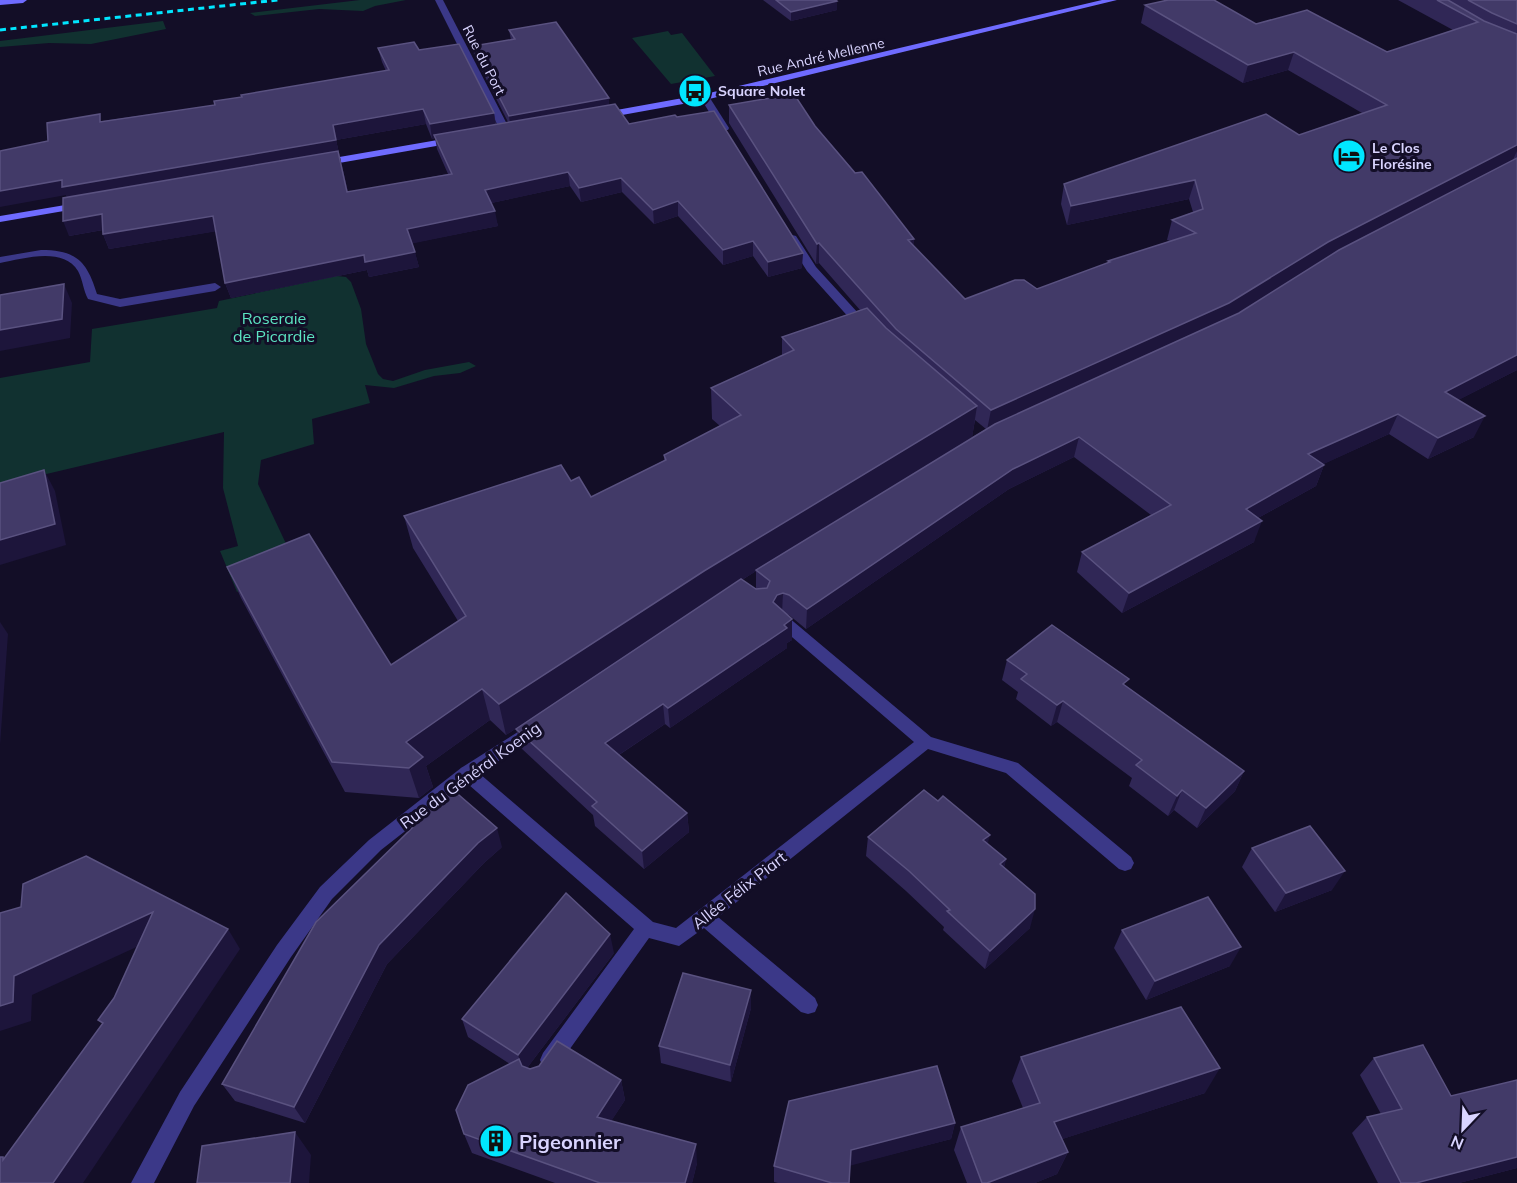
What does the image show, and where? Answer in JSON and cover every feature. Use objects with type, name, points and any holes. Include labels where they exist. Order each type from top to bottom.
[{"type":"street","points":[[0,2],[23,0]]},
{"type":"street","name":"Rue du Port","points":[[439,0],[506,132]]},
{"type":"street","name":"Rue André Mellenne","points":[[585,118],[705,97],[1113,0]]},
{"type":"street","points":[[705,97],[730,138]]},
{"type":"street","points":[[495,134],[518,130]]},
{"type":"street","points":[[311,165],[463,139]]},
{"type":"street","points":[[0,219],[88,204]]},
{"type":"street","points":[[786,229],[811,270],[873,337]]},
{"type":"street","points":[[0,260],[36,254],[66,256],[81,266],[92,296],[120,303],[215,287]]},
{"type":"street","points":[[783,621],[926,741],[1012,768],[1125,863]]},
{"type":"street","name":"Rue du Général Koenig","points":[[142,1183],[187,1099],[284,951],[326,892],[375,845],[467,773],[546,721]]},
{"type":"street","name":"Allée Félix Piart","points":[[467,773],[646,928],[679,937],[926,741]]},
{"type":"street","points":[[704,917],[808,1005]]},
{"type":"street","points":[[537,1077],[646,928]]},
{"type":"green space","points":[[360,0],[406,0],[375,6],[363,11],[319,9],[255,16],[250,13]]},
{"type":"green space","points":[[163,21],[166,29],[91,44],[49,43],[0,47],[0,41]]},
{"type":"green space","points":[[668,31],[671,35],[682,33],[715,76],[671,84],[632,38]]},
{"type":"green space","name":"Roseraie de Picardie","points":[[337,276],[346,277],[351,282],[361,309],[366,344],[378,374],[383,379],[393,381],[425,370],[469,362],[476,366],[460,373],[434,376],[394,388],[365,385],[370,403],[312,419],[314,444],[261,460],[258,484],[296,565],[237,592],[220,551],[238,546],[223,488],[224,432],[0,485],[0,378],[90,362],[92,329],[217,308],[219,301]]},
{"type":"building","points":[[776,0],[836,0],[837,1],[791,12]]},
{"type":"building","points":[[1168,0],[1214,0],[1256,24],[1307,10],[1387,52],[1478,22],[1437,0],[1448,0],[1484,21],[1517,34],[1517,145],[1328,242],[1229,303],[991,410],[896,329],[819,243],[817,244],[729,105],[794,94],[815,126],[855,173],[862,172],[914,239],[908,240],[965,299],[1015,280],[1024,280],[1037,289],[1110,262],[1108,261],[1196,233],[1172,220],[1203,209],[1195,180],[1071,206],[1064,184],[1266,114],[1299,135],[1387,105],[1294,52],[1248,65],[1145,5]]},
{"type":"building","points":[[1468,0],[1517,0],[1517,24],[1492,13]]},
{"type":"building","points":[[556,22],[609,98],[509,116],[473,46],[515,39],[509,30]]},
{"type":"building","points":[[414,42],[419,50],[459,44],[494,113],[430,124],[423,109],[333,125],[336,140],[62,187],[62,180],[0,191],[0,151],[48,141],[47,123],[100,114],[100,122],[215,105],[214,101],[242,97],[241,95],[389,70],[378,48]]},
{"type":"building","points":[[615,104],[629,124],[675,115],[677,117],[714,111],[803,253],[768,262],[753,241],[723,250],[678,201],[653,210],[621,178],[579,188],[568,172],[485,190],[495,211],[407,229],[415,252],[365,262],[364,255],[225,283],[213,216],[103,234],[102,214],[63,221],[63,198],[338,151],[347,192],[452,174],[434,135]]},
{"type":"building","points":[[1517,158],[1517,355],[1445,392],[1485,416],[1438,438],[1398,414],[1308,454],[1324,465],[1246,509],[1262,521],[1129,593],[1082,552],[1171,505],[1079,437],[1013,469],[807,609],[789,595],[783,593],[777,595],[773,602],[792,619],[784,625],[787,628],[668,708],[663,704],[605,743],[687,813],[642,851],[592,806],[597,802],[516,729],[741,579],[756,589],[767,588],[770,581],[756,570],[995,424],[1239,313],[1339,250]]},
{"type":"building","points":[[64,284],[62,319],[0,330],[0,295]]},
{"type":"building","points":[[867,308],[886,328],[977,406],[704,571],[499,704],[482,689],[406,742],[423,757],[409,768],[332,762],[227,567],[309,534],[391,665],[466,616],[404,516],[561,465],[571,481],[579,477],[591,497],[666,460],[664,455],[741,415],[711,388],[794,350],[782,337]]},
{"type":"building","points":[[44,470],[55,524],[0,540],[0,483]]},
{"type":"building","points":[[1052,625],[1129,679],[1123,684],[1244,771],[1206,808],[1182,790],[1177,796],[1136,765],[1142,760],[1063,701],[1057,705],[1021,679],[1027,674],[1007,660]]},
{"type":"building","points":[[452,789],[497,828],[478,843],[379,945],[294,1107],[222,1084],[316,922]]},
{"type":"building","points":[[924,790],[938,801],[943,796],[990,835],[983,840],[1006,859],[1000,864],[1035,894],[1035,909],[990,951],[909,871],[868,837]]},
{"type":"building","points":[[1310,826],[1345,871],[1286,893],[1252,848]]},
{"type":"building","points":[[86,856],[228,929],[53,1183],[0,1183],[0,1157],[3,1157],[3,1160],[103,1023],[98,1020],[114,998],[153,912],[14,976],[13,1002],[0,1006],[0,913],[21,907],[23,884]]},
{"type":"building","points":[[566,893],[610,934],[518,1055],[462,1019]]},
{"type":"building","points":[[1208,897],[1241,947],[1155,981],[1122,930]]},
{"type":"building","points":[[683,973],[751,990],[730,1065],[659,1046]]},
{"type":"building","points":[[1181,1007],[1220,1068],[1054,1122],[1068,1152],[982,1183],[961,1127],[1040,1103],[1021,1057]]},
{"type":"building","points":[[557,1041],[621,1080],[597,1117],[696,1144],[685,1183],[600,1183],[464,1134],[456,1110],[468,1085],[519,1059],[522,1066],[530,1069],[539,1066]]},
{"type":"building","points":[[1423,1045],[1451,1096],[1517,1080],[1517,1157],[1416,1183],[1401,1183],[1367,1117],[1402,1109],[1374,1058]]},
{"type":"building","points":[[937,1066],[955,1123],[851,1150],[849,1183],[832,1183],[774,1166],[789,1101]]},
{"type":"building","points":[[295,1132],[290,1183],[197,1183],[202,1146]]},
{"type":"railway","points":[[0,30],[278,0]]},
{"type":"place","name":"Square Nolet","points":[[695,91]]},
{"type":"place","name":"Le Clos Florésine","points":[[1349,156]]},
{"type":"place","name":"Pigeonnier","points":[[496,1141]]}]
